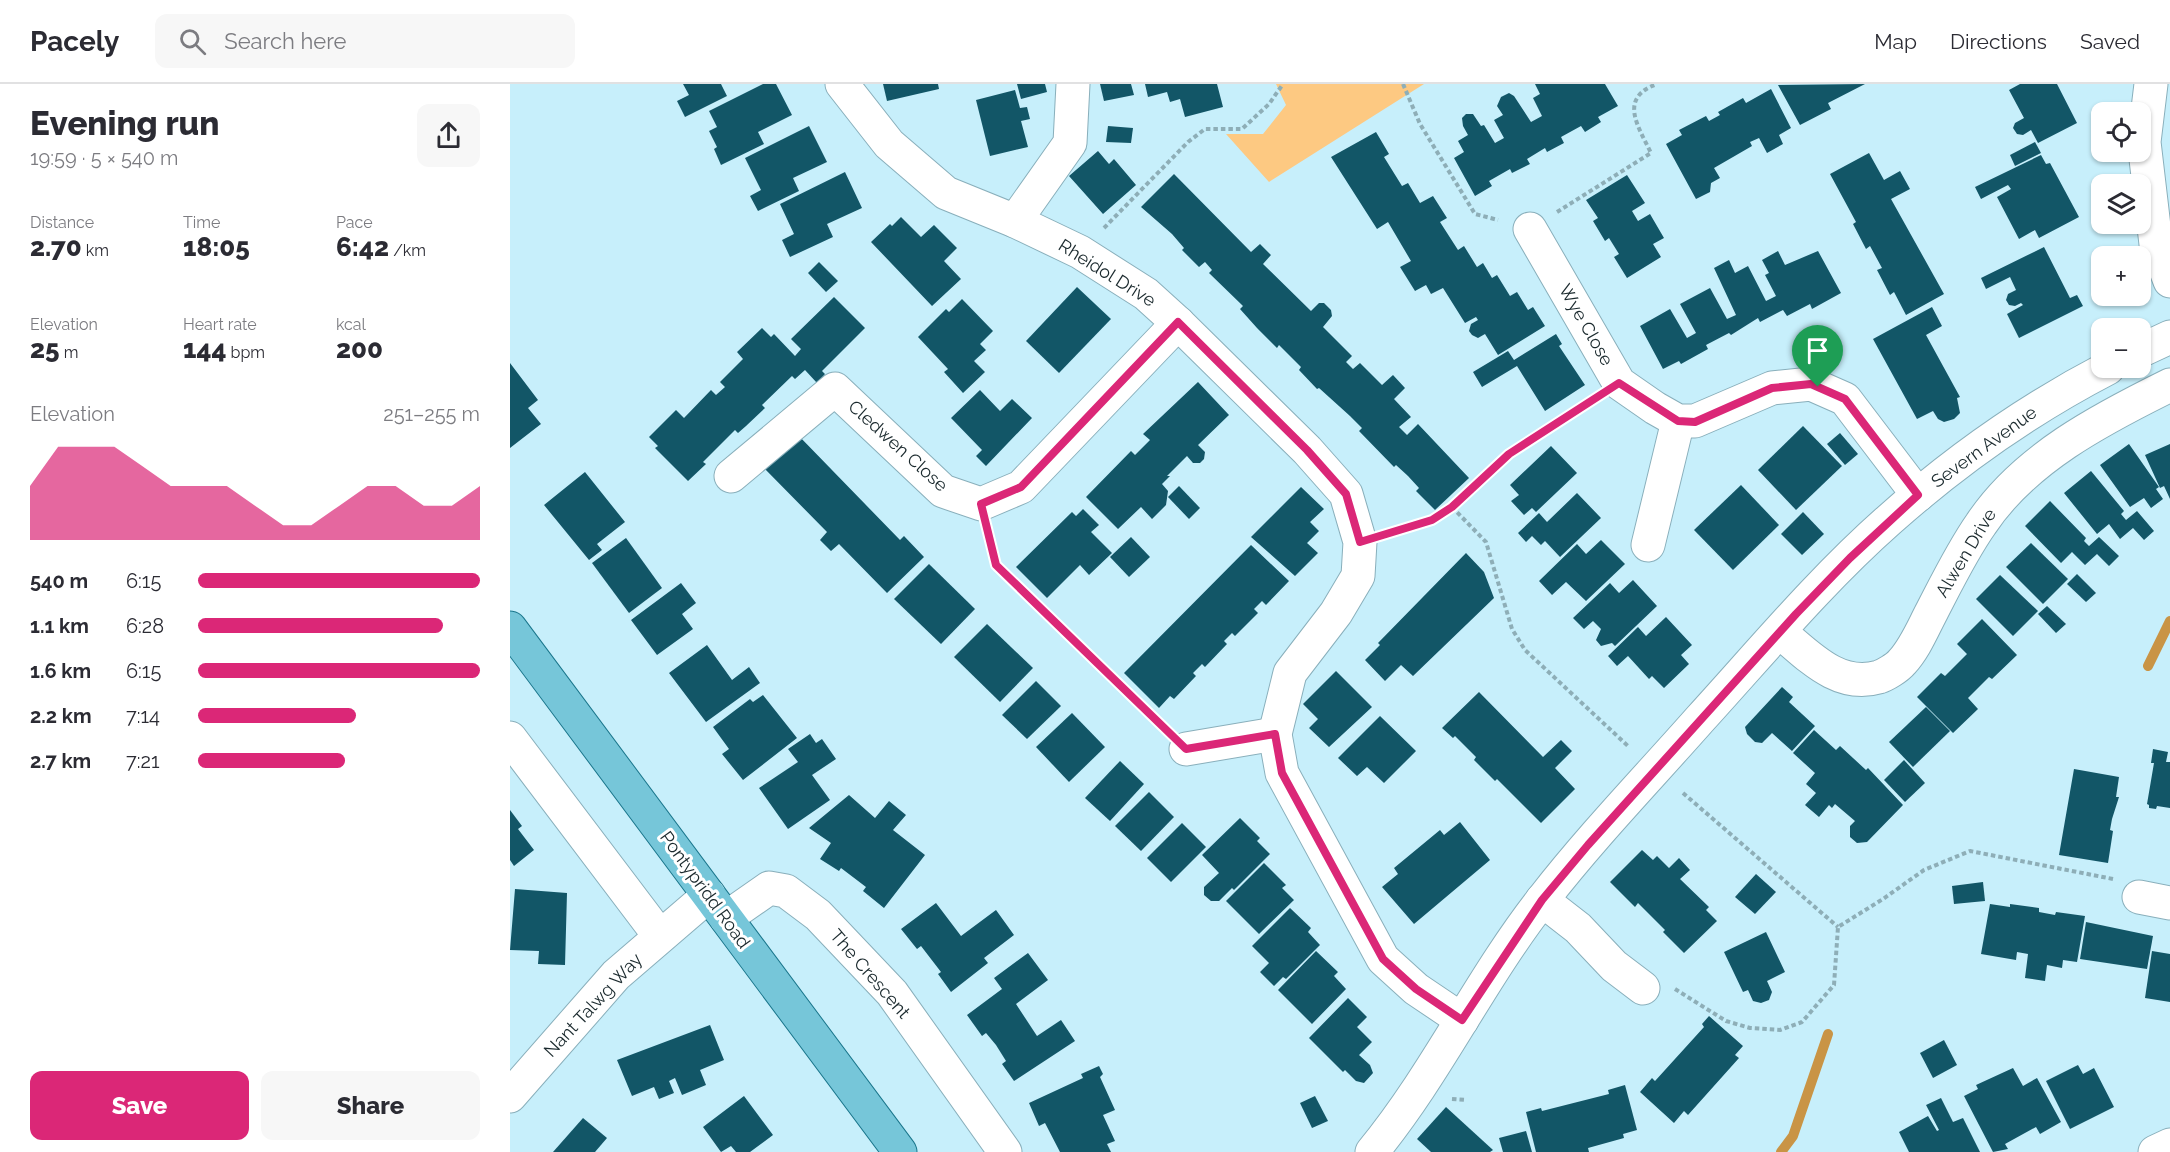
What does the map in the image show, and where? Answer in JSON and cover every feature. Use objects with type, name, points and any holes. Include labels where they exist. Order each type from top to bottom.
[{"type":"main road","name":"Pontypridd Road","points":[[510,628],[900,1152]]},
{"type":"street","name":"Rheidol Drive","points":[[842,84],[889,144],[946,193],[1015,220],[1080,252],[1146,294],[1178,322],[1307,450],[1346,494],[1360,542],[1358,576],[1336,613],[1290,672],[1275,734],[1282,773],[1383,959],[1416,989],[1462,1020]]},
{"type":"street","points":[[1015,220],[1070,143],[1073,84]]},
{"type":"street","points":[[2151,84],[2144,142],[2156,244],[2170,281]]},
{"type":"street","name":"Wye Close","points":[[1530,229],[1619,383],[1678,421]]},
{"type":"street","points":[[981,504],[1021,487],[1178,322]]},
{"type":"street","points":[[2151,346],[2170,337]]},
{"type":"street","name":"Severn Avenue","points":[[1372,1152],[1412,1098],[1542,900],[1588,845],[1780,632],[1850,558],[1918,495],[2021,418],[2091,378]]},
{"type":"street","points":[[1648,545],[1678,421],[1695,422],[1772,388],[1811,384],[1845,399],[1918,495]]},
{"type":"street","name":"Alwen Drive","points":[[1780,632],[1819,665],[1836,675],[1856,681],[1880,676],[1901,664],[1918,639],[1952,572],[1980,524],[2004,493],[2043,460],[2082,433],[2169,386]]},
{"type":"street","name":"Cledwen Close","points":[[731,476],[835,389],[943,491],[981,504]]},
{"type":"street","points":[[1186,749],[1275,734]]},
{"type":"street","points":[[510,738],[659,935]]},
{"type":"street","name":"The Crescent","points":[[717,907],[769,888],[786,891],[818,915],[892,993],[1005,1152]]},
{"type":"street","points":[[1542,900],[1578,928],[1614,966],[1643,988]]},
{"type":"street","name":"Nant Talwg Way","points":[[510,1096],[616,975],[659,935],[717,907]]},
{"type":"street","points":[[2155,1152],[2170,1145]]},
{"type":"path","points":[[1080,252],[1188,142],[1205,129],[1242,129],[1269,104],[1283,84]]},
{"type":"path","points":[[1403,84],[1420,124],[1475,214],[1530,229],[1651,153],[1637,125],[1634,108],[1639,92],[1657,84]]},
{"type":"path","points":[[1360,542],[1432,520],[1452,507],[1509,454],[1619,383]]},
{"type":"path","points":[[981,504],[996,565],[1186,749]]},
{"type":"path","points":[[1452,507],[1486,542],[1512,629],[1525,650],[1616,736]]},
{"type":"path","points":[[1683,793],[1838,927]]},
{"type":"path","points":[[1838,927],[1883,900],[1924,870],[1970,851],[2110,877],[2155,900]]},
{"type":"path","points":[[1643,988],[1668,985],[1726,1022],[1750,1028],[1780,1030],[1802,1022],[1833,985],[1838,927]]},
{"type":"shaded area","points":[[1276,84],[1424,84],[1269,182],[1226,134],[1263,134],[1286,105]]},
{"type":"building","points":[[683,84],[721,84],[727,96],[685,117],[677,101],[689,95]]},
{"type":"building","points":[[763,84],[776,84],[792,115],[758,132],[764,144],[721,165],[714,149],[717,147],[709,131],[717,127],[709,111]]},
{"type":"building","points":[[883,84],[938,84],[939,89],[887,101]]},
{"type":"building","points":[[1017,84],[1045,84],[1047,92],[1021,99]]},
{"type":"building","points":[[1100,84],[1131,84],[1134,95],[1104,101]]},
{"type":"building","points":[[1145,84],[1217,84],[1223,107],[1185,117],[1180,99],[1170,102],[1167,92],[1148,97]]},
{"type":"building","points":[[1535,84],[1605,84],[1618,106],[1598,117],[1601,122],[1585,132],[1581,126],[1561,137],[1564,143],[1547,152],[1545,148],[1527,159],[1530,164],[1512,173],[1510,169],[1489,181],[1492,186],[1475,196],[1454,158],[1464,152],[1458,141],[1468,135],[1462,118],[1466,114],[1473,114],[1481,126],[1484,125],[1495,143],[1504,138],[1494,120],[1503,115],[1497,106],[1501,97],[1509,93],[1514,96],[1531,122],[1542,116],[1533,98],[1540,94]]},
{"type":"building","points":[[1865,84],[1828,103],[1831,109],[1800,125],[1778,85]]},
{"type":"building","points":[[2020,84],[2057,84],[2077,123],[2038,143],[2031,130],[2023,135],[2017,134],[2013,128],[2015,123],[2024,118],[2009,90]]},
{"type":"building","points":[[1771,89],[1791,128],[1779,135],[1783,144],[1767,153],[1759,138],[1750,142],[1752,146],[1714,168],[1720,178],[1711,183],[1710,192],[1696,199],[1666,144],[1682,135],[1679,130],[1706,116],[1709,121],[1720,115],[1718,112],[1743,98],[1746,103]]},
{"type":"building","points":[[1015,90],[1020,108],[1027,107],[1030,119],[1021,121],[1028,147],[990,156],[976,100]]},
{"type":"building","points":[[809,126],[827,162],[793,178],[799,191],[758,211],[750,196],[761,190],[745,158]]},
{"type":"building","points":[[1108,126],[1133,128],[1131,143],[1106,142]]},
{"type":"building","points":[[1376,132],[1389,154],[1384,157],[1402,186],[1408,183],[1420,203],[1433,196],[1447,218],[1440,222],[1458,250],[1464,246],[1477,267],[1483,263],[1492,278],[1497,275],[1510,296],[1517,292],[1528,310],[1533,307],[1545,326],[1498,355],[1485,334],[1478,338],[1472,335],[1469,331],[1471,324],[1478,320],[1476,317],[1465,323],[1443,288],[1431,294],[1426,285],[1415,291],[1400,267],[1411,261],[1388,222],[1377,229],[1331,157]]},
{"type":"building","points":[[2035,142],[2041,153],[2015,166],[2010,155]]},
{"type":"building","points":[[1098,151],[1109,164],[1114,159],[1136,185],[1103,214],[1069,176]]},
{"type":"building","points":[[1869,153],[1884,180],[1900,171],[1910,189],[1891,199],[1944,294],[1906,315],[1894,292],[1890,295],[1877,270],[1882,268],[1870,246],[1866,249],[1853,224],[1856,222],[1830,174]]},
{"type":"building","points":[[2041,155],[2046,164],[2050,163],[2079,217],[2039,238],[2035,230],[2019,239],[1997,197],[2011,189],[2008,185],[1981,199],[1975,187]]},
{"type":"building","points":[[845,172],[862,208],[827,224],[833,237],[790,257],[782,240],[794,234],[780,204]]},
{"type":"building","points":[[1174,174],[1251,252],[1260,244],[1271,255],[1263,264],[1311,311],[1319,303],[1324,303],[1331,310],[1332,316],[1323,327],[1352,356],[1346,362],[1353,369],[1360,363],[1382,385],[1393,375],[1405,388],[1394,399],[1411,417],[1399,427],[1407,435],[1418,424],[1469,478],[1435,510],[1416,491],[1419,488],[1408,476],[1396,465],[1394,467],[1359,431],[1362,428],[1319,388],[1317,389],[1299,370],[1301,367],[1279,345],[1277,348],[1257,328],[1240,309],[1243,306],[1209,273],[1212,270],[1205,262],[1199,267],[1182,250],[1184,248],[1172,234],[1141,207]]},
{"type":"building","points":[[1627,175],[1645,203],[1632,211],[1638,221],[1650,214],[1664,238],[1653,244],[1661,257],[1627,278],[1614,257],[1619,254],[1609,238],[1605,241],[1593,221],[1598,218],[1586,200]]},
{"type":"building","points":[[901,217],[921,237],[934,225],[957,248],[944,261],[961,279],[932,306],[871,242]]},
{"type":"building","points":[[2044,247],[2070,298],[2077,295],[2083,306],[2019,338],[2007,314],[2023,305],[2021,303],[2015,306],[2009,305],[2006,300],[2008,294],[2016,290],[2010,277],[1986,289],[1981,278]]},
{"type":"building","points":[[1778,251],[1785,265],[1818,251],[1841,293],[1812,309],[1810,304],[1787,316],[1783,310],[1760,322],[1758,318],[1731,335],[1729,333],[1706,345],[1708,349],[1681,364],[1679,361],[1663,369],[1640,326],[1670,309],[1687,338],[1696,333],[1680,304],[1710,288],[1727,319],[1736,315],[1714,268],[1729,260],[1735,273],[1748,266],[1766,301],[1776,296],[1765,275],[1769,273],[1762,260]]},
{"type":"building","points":[[819,262],[838,281],[826,292],[808,273]]},
{"type":"building","points":[[1077,287],[1111,319],[1059,373],[1026,341]]},
{"type":"building","points":[[834,297],[865,328],[822,371],[825,374],[817,383],[805,370],[795,379],[792,376],[762,405],[765,408],[738,433],[735,430],[703,462],[706,464],[688,481],[655,448],[658,446],[649,437],[676,410],[684,418],[711,390],[716,395],[725,387],[720,382],[743,359],[737,352],[762,328],[771,337],[774,334],[795,356],[801,349],[791,339]]},
{"type":"building","points":[[962,299],[993,331],[980,344],[986,350],[974,361],[985,372],[963,393],[944,372],[948,369],[918,337],[946,309],[949,312]]},
{"type":"building","points":[[1932,307],[1942,326],[1926,335],[1960,397],[1957,398],[1960,413],[1954,419],[1944,422],[1938,419],[1933,411],[1917,419],[1873,339]]},
{"type":"building","points":[[1556,334],[1562,344],[1559,346],[1585,385],[1545,411],[1517,366],[1482,387],[1473,372],[1508,351],[1514,360]]},
{"type":"building","points":[[510,363],[538,400],[528,408],[541,424],[510,448]]},
{"type":"building","points":[[1198,382],[1229,415],[1198,445],[1205,452],[1204,459],[1200,463],[1193,463],[1187,456],[1167,476],[1170,476],[1162,484],[1168,491],[1166,505],[1152,519],[1141,507],[1118,529],[1086,497],[1131,451],[1135,455],[1150,440],[1143,434]]},
{"type":"building","points":[[980,390],[1000,411],[1012,399],[1032,418],[986,466],[976,456],[982,450],[951,418]]},
{"type":"building","points":[[1803,426],[1842,466],[1796,510],[1758,470]]},
{"type":"building","points":[[1840,433],[1858,454],[1845,465],[1827,444]]},
{"type":"building","points":[[797,434],[900,540],[904,536],[924,557],[887,593],[839,544],[831,551],[820,540],[827,532],[763,467]]},
{"type":"building","points":[[2129,444],[2159,487],[2156,489],[2163,499],[2151,508],[2144,498],[2130,507],[2100,465]]},
{"type":"building","points":[[2170,444],[2170,499],[2164,486],[2160,488],[2145,455]]},
{"type":"building","points":[[1551,446],[1577,473],[1536,512],[1532,508],[1524,515],[1511,501],[1519,495],[1510,485]]},
{"type":"building","points":[[2091,471],[2124,511],[2121,514],[2126,520],[2137,511],[2154,531],[2144,540],[2133,528],[2120,539],[2109,524],[2097,534],[2064,493]]},
{"type":"building","points":[[585,472],[625,522],[597,544],[602,550],[589,560],[544,505]]},
{"type":"building","points":[[1741,485],[1779,525],[1733,570],[1694,530]]},
{"type":"building","points":[[1179,486],[1200,508],[1189,519],[1168,497]]},
{"type":"building","points":[[1301,487],[1324,509],[1310,522],[1319,531],[1307,543],[1318,553],[1295,576],[1251,537]]},
{"type":"building","points":[[1577,493],[1601,518],[1560,557],[1545,541],[1541,545],[1532,536],[1526,542],[1518,533],[1539,513],[1547,522]]},
{"type":"building","points":[[2050,501],[2086,538],[2084,541],[2089,546],[2099,537],[2119,556],[2109,566],[2097,554],[2085,565],[2072,552],[2061,563],[2025,526]]},
{"type":"building","points":[[1083,509],[1099,525],[1091,532],[1112,553],[1089,575],[1080,565],[1047,598],[1016,567],[1072,512],[1076,516]]},
{"type":"building","points":[[1803,512],[1824,534],[1802,555],[1781,534]]},
{"type":"building","points":[[1131,537],[1150,557],[1129,577],[1110,557]]},
{"type":"building","points":[[626,538],[662,588],[629,613],[592,563]]},
{"type":"building","points":[[1601,540],[1625,564],[1586,601],[1566,582],[1552,595],[1539,581],[1577,544],[1586,554]]},
{"type":"building","points":[[2031,543],[2068,579],[2043,604],[2006,567]]},
{"type":"building","points":[[1251,545],[1289,581],[1266,605],[1262,601],[1254,609],[1258,613],[1235,636],[1232,633],[1224,641],[1227,644],[1205,667],[1202,664],[1193,673],[1196,676],[1174,699],[1170,696],[1159,708],[1124,673]]},
{"type":"building","points":[[1466,553],[1484,572],[1494,598],[1413,676],[1401,665],[1385,681],[1365,660],[1380,645],[1378,643]]},
{"type":"building","points":[[929,564],[975,609],[941,644],[894,599]]},
{"type":"building","points":[[2077,574],[2096,593],[2086,602],[2067,584]]},
{"type":"building","points":[[2000,575],[2038,611],[2013,636],[1976,599]]},
{"type":"building","points":[[1633,580],[1657,606],[1615,646],[1612,643],[1601,646],[1596,640],[1601,629],[1593,621],[1584,629],[1573,618],[1610,583],[1619,593]]},
{"type":"building","points":[[681,583],[696,603],[682,614],[693,629],[657,655],[631,620]]},
{"type":"building","points":[[2047,606],[2066,624],[2056,633],[2038,614]]},
{"type":"building","points":[[1666,617],[1692,645],[1681,655],[1689,664],[1664,688],[1652,676],[1649,679],[1628,656],[1617,666],[1608,656],[1638,627],[1646,636]]},
{"type":"building","points":[[1982,619],[2017,655],[1992,679],[1989,677],[1968,698],[1978,709],[1953,733],[1917,697],[1941,673],[1945,676],[1967,654],[1957,644]]},
{"type":"building","points":[[987,624],[1033,668],[1000,702],[954,657]]},
{"type":"building","points":[[707,645],[732,680],[749,667],[760,683],[706,722],[669,673]]},
{"type":"building","points":[[1336,671],[1372,707],[1329,747],[1309,728],[1318,719],[1303,704]]},
{"type":"building","points":[[1036,681],[1061,706],[1027,739],[1002,715]]},
{"type":"building","points":[[1782,687],[1793,697],[1789,702],[1815,726],[1792,751],[1772,733],[1762,743],[1755,742],[1747,734],[1745,727]]},
{"type":"building","points":[[1479,692],[1543,757],[1561,740],[1572,751],[1555,768],[1575,789],[1541,823],[1497,779],[1495,781],[1474,760],[1476,757],[1455,736],[1453,738],[1442,728]]},
{"type":"building","points":[[763,695],[797,738],[743,780],[722,754],[729,749],[713,727],[750,699],[753,702]]},
{"type":"building","points":[[1926,707],[1950,731],[1913,767],[1889,742]]},
{"type":"building","points":[[1072,713],[1105,747],[1069,782],[1036,747]]},
{"type":"building","points":[[1380,716],[1416,751],[1384,783],[1367,767],[1357,776],[1338,758]]},
{"type":"building","points":[[1814,730],[1836,750],[1840,746],[1866,770],[1868,768],[1903,805],[1867,842],[1857,843],[1850,837],[1850,826],[1855,821],[1835,804],[1832,808],[1829,805],[1819,817],[1805,805],[1816,793],[1806,784],[1815,773],[1793,753]]},
{"type":"building","points":[[810,734],[816,743],[822,739],[836,759],[812,775],[830,800],[788,829],[759,788],[798,762],[788,749]]},
{"type":"building","points":[[2153,749],[2168,752],[2166,762],[2170,762],[2170,808],[2157,806],[2156,809],[2149,808],[2147,804],[2154,763],[2151,763]]},
{"type":"building","points":[[1904,760],[1925,783],[1905,802],[1884,780]]},
{"type":"building","points":[[1120,761],[1144,784],[1110,821],[1085,798]]},
{"type":"building","points":[[2074,769],[2119,777],[2116,797],[2119,797],[2110,830],[2113,831],[2108,863],[2059,855]]},
{"type":"building","points":[[1149,792],[1174,817],[1141,851],[1115,826]]},
{"type":"building","points":[[849,795],[875,818],[889,801],[906,815],[893,830],[925,855],[884,908],[863,891],[866,887],[841,868],[839,871],[820,859],[831,843],[809,828]]},
{"type":"building","points":[[510,810],[522,826],[518,829],[534,850],[514,866],[510,860]]},
{"type":"building","points":[[1240,818],[1260,838],[1257,841],[1270,854],[1234,890],[1232,888],[1219,901],[1211,901],[1204,895],[1204,887],[1219,873],[1202,855]]},
{"type":"building","points":[[1460,822],[1490,860],[1414,924],[1382,887],[1398,874],[1394,868],[1440,830],[1444,835]]},
{"type":"building","points":[[1182,823],[1206,847],[1171,882],[1147,858]]},
{"type":"building","points":[[1642,850],[1653,860],[1657,856],[1669,868],[1679,858],[1690,870],[1680,879],[1709,907],[1706,910],[1717,921],[1684,953],[1638,903],[1635,907],[1610,882]]},
{"type":"building","points":[[1264,863],[1286,885],[1282,888],[1294,900],[1259,934],[1226,901]]},
{"type":"building","points":[[1756,874],[1776,892],[1755,914],[1735,897]]},
{"type":"building","points":[[1983,882],[1985,901],[1954,904],[1952,886]]},
{"type":"building","points":[[515,889],[567,893],[565,965],[538,964],[539,951],[510,950]]},
{"type":"building","points":[[936,903],[961,936],[996,910],[1014,935],[984,958],[988,963],[951,992],[938,974],[941,972],[921,946],[917,949],[901,929]]},
{"type":"building","points":[[1990,904],[2039,908],[2039,912],[2055,915],[2056,912],[2085,916],[2077,962],[2063,960],[2062,968],[2047,965],[2045,981],[2025,978],[2028,954],[2017,952],[2016,960],[1981,954]]},
{"type":"building","points":[[1290,908],[1311,928],[1308,932],[1320,945],[1286,979],[1283,977],[1274,986],[1260,972],[1269,963],[1252,946]]},
{"type":"building","points":[[2086,922],[2153,936],[2147,969],[2080,959]]},
{"type":"building","points":[[1766,932],[1785,972],[1767,981],[1772,992],[1769,1000],[1761,1003],[1753,1001],[1748,990],[1743,992],[1724,952]]},
{"type":"building","points":[[1316,951],[1338,972],[1334,976],[1346,989],[1312,1024],[1278,990]]},
{"type":"building","points":[[2152,951],[2170,954],[2170,1002],[2145,998]]},
{"type":"building","points":[[1028,953],[1048,980],[1016,1004],[1037,1036],[1061,1020],[1075,1041],[1014,1081],[1002,1064],[1006,1061],[996,1045],[986,1033],[982,1036],[967,1015],[1002,989],[994,978]]},
{"type":"building","points":[[1348,998],[1367,1017],[1357,1027],[1372,1042],[1359,1055],[1370,1065],[1373,1073],[1364,1083],[1356,1081],[1345,1070],[1343,1072],[1309,1038]]},
{"type":"building","points":[[1709,1016],[1743,1046],[1735,1055],[1739,1058],[1688,1115],[1684,1111],[1674,1123],[1640,1092],[1652,1078],[1655,1081],[1704,1027],[1702,1024]]},
{"type":"building","points":[[710,1025],[724,1060],[700,1070],[706,1085],[682,1095],[675,1078],[669,1081],[674,1093],[659,1099],[654,1087],[632,1096],[617,1060]]},
{"type":"building","points":[[1944,1040],[1957,1065],[1933,1078],[1920,1053]]},
{"type":"building","points":[[2078,1065],[2083,1074],[2094,1068],[2114,1107],[2070,1129],[2046,1081]]},
{"type":"building","points":[[1099,1066],[1103,1074],[1100,1077],[1115,1110],[1103,1115],[1115,1141],[1107,1144],[1111,1152],[1060,1152],[1045,1123],[1039,1126],[1029,1103],[1083,1078],[1081,1074]]},
{"type":"building","points":[[2013,1068],[2023,1086],[2037,1078],[2061,1122],[2040,1134],[2036,1127],[2005,1144],[2008,1149],[1993,1152],[1964,1096],[1978,1089],[1976,1085]]},
{"type":"building","points":[[1625,1085],[1637,1130],[1623,1134],[1624,1138],[1588,1148],[1589,1152],[1536,1152],[1526,1112],[1541,1108],[1542,1111],[1609,1094],[1608,1090]]},
{"type":"building","points":[[744,1096],[773,1135],[750,1152],[736,1152],[731,1146],[721,1152],[703,1127]]},
{"type":"building","points":[[1315,1096],[1328,1121],[1312,1128],[1300,1103]]},
{"type":"building","points":[[1941,1098],[1953,1122],[1963,1118],[1980,1152],[1909,1152],[1899,1132],[1928,1116],[1937,1131],[1939,1130],[1926,1105]]},
{"type":"building","points":[[1446,1107],[1493,1150],[1490,1152],[1431,1152],[1417,1139]]},
{"type":"building","points":[[583,1118],[607,1138],[595,1152],[553,1152]]},
{"type":"building","points":[[1526,1131],[1532,1152],[1503,1152],[1499,1138]]},
{"type":"waterway","points":[[2148,666],[2170,621]]},
{"type":"waterway","points":[[1781,1152],[1793,1136],[1828,1034]]},
{"type":"route","points":[[1178,322],[1307,450],[1346,494],[1360,542],[1432,520],[1452,507],[1509,454],[1619,383],[1678,421],[1695,422],[1772,388],[1811,384],[1818,387],[1845,399],[1918,495],[1850,558],[1796,614],[1588,845],[1542,900],[1462,1020],[1396,974],[1383,959],[1282,773],[1275,734],[1186,749],[996,565],[981,504],[1021,487],[1178,322]]}]
